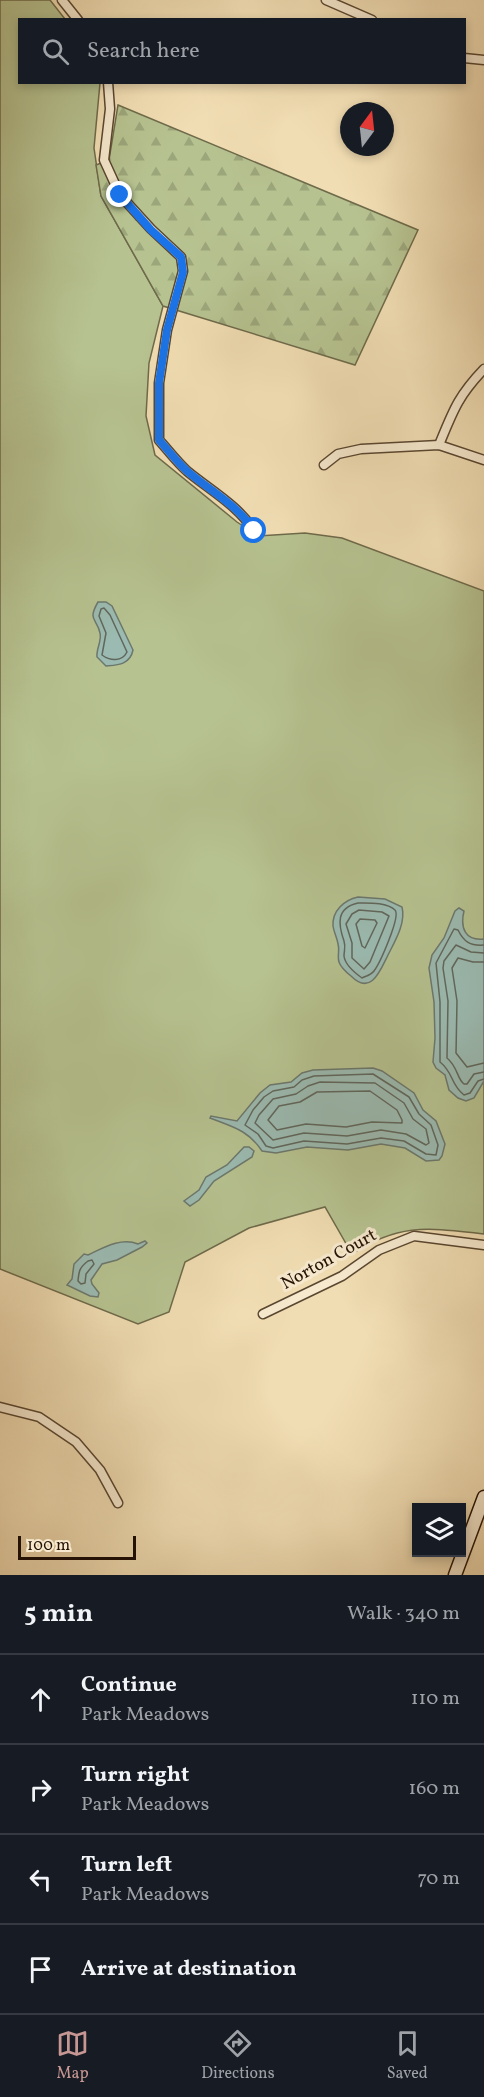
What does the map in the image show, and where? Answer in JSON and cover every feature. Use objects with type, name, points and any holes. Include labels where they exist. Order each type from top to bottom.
[{"type":"main road","points":[[455,1575],[483,1503]]},
{"type":"street","points":[[62,0],[76,18]]},
{"type":"street","points":[[326,0],[367,18]]},
{"type":"street","points":[[466,58],[484,60]]},
{"type":"street","points":[[108,84],[110,109],[104,160],[120,195],[151,230],[181,257],[182,264],[183,272],[167,330],[159,383],[159,440],[185,469],[229,504],[254,531]]},
{"type":"street","points":[[439,445],[456,404],[469,384],[484,369]]},
{"type":"street","points":[[324,465],[338,454],[360,449],[439,445],[484,460]]},
{"type":"street","name":"Norton Court","points":[[263,1314],[342,1276],[378,1250],[414,1236],[484,1245]]},
{"type":"street","points":[[0,1407],[39,1417],[76,1442],[100,1470],[118,1503]]},
{"type":"green space","points":[[0,0],[50,0],[64,18],[18,18],[18,84],[100,84],[94,148],[101,196],[163,306],[149,363],[146,416],[155,455],[237,522],[258,536],[305,533],[342,538],[484,591],[484,1234],[431,1229],[401,1232],[369,1244],[352,1254],[325,1207],[249,1228],[185,1262],[169,1312],[138,1324],[0,1269]]},
{"type":"green space","points":[[118,105],[418,230],[355,365],[163,306],[101,196],[96,165],[109,160]]},
{"type":"water","points":[[98,602],[106,602],[112,606],[133,650],[129,659],[122,663],[106,666],[97,657],[100,636],[93,613]]},
{"type":"water","points":[[358,897],[385,899],[402,907],[403,913],[399,932],[382,968],[374,979],[364,983],[351,976],[340,964],[339,946],[333,926],[340,907]]},
{"type":"water","points":[[459,908],[464,911],[463,923],[468,936],[484,939],[484,1081],[474,1098],[466,1101],[458,1098],[449,1090],[445,1075],[436,1068],[433,1062],[434,1002],[429,968],[432,955],[444,938],[455,911]]},
{"type":"water","points":[[373,1068],[382,1071],[414,1093],[423,1110],[436,1121],[445,1144],[439,1160],[426,1161],[405,1148],[381,1144],[348,1150],[307,1147],[276,1153],[262,1151],[245,1134],[210,1118],[211,1116],[237,1121],[260,1093],[270,1085],[291,1082],[302,1073],[313,1070]]},
{"type":"water","points":[[244,1147],[249,1147],[254,1151],[252,1157],[214,1181],[199,1200],[190,1206],[184,1201],[199,1190],[206,1177],[227,1165]]},
{"type":"water","points":[[145,1241],[147,1243],[142,1247],[117,1260],[102,1264],[91,1280],[99,1293],[98,1297],[90,1296],[67,1285],[72,1279],[74,1264],[84,1254],[88,1255],[119,1243],[138,1244]]},
{"type":"route","points":[[120,195],[151,230],[181,257],[183,272],[167,330],[159,383],[159,440],[185,469],[229,504],[254,531]]}]
